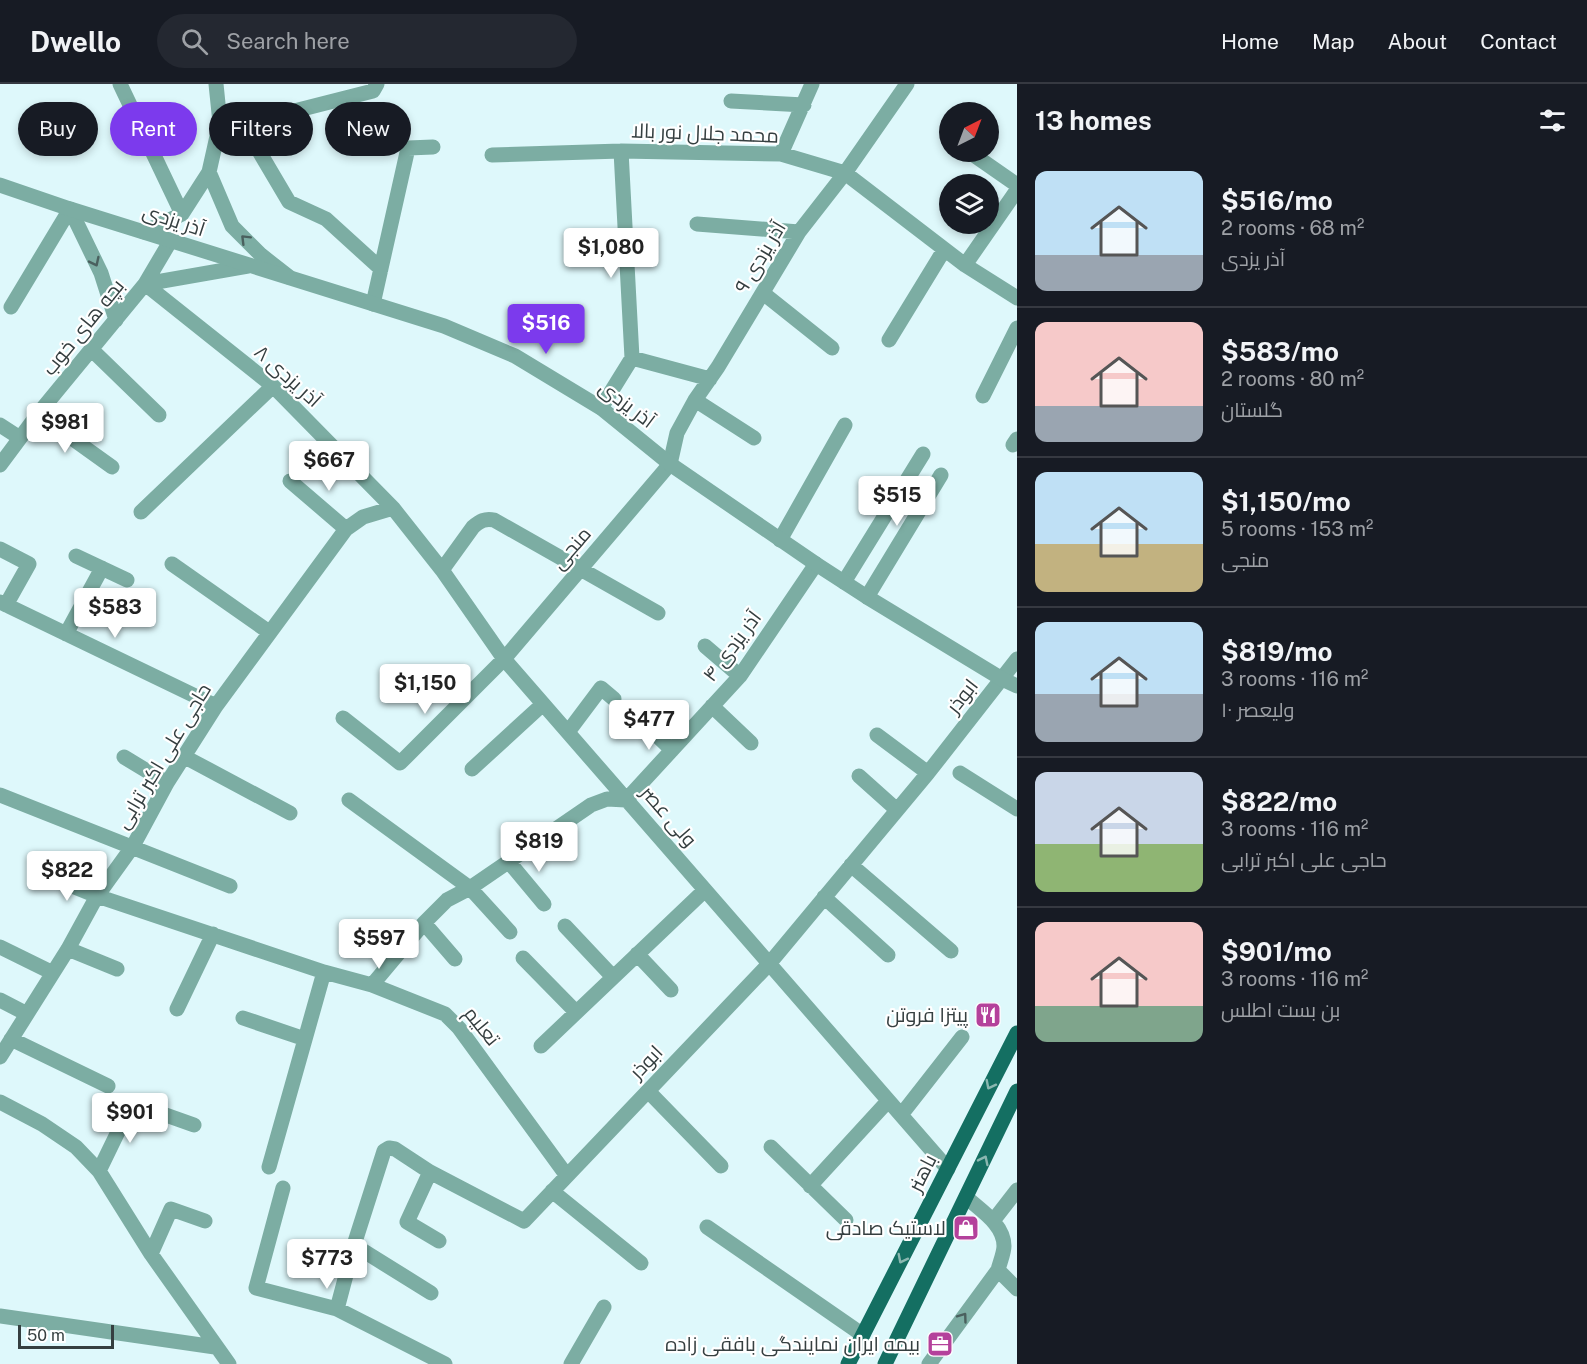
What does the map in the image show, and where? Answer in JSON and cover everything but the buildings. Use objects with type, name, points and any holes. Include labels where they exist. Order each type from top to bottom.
[{"type":"main road","name":"باهنر","points":[[849,1364],[1017,1033]]},
{"type":"main road","points":[[885,1364],[1017,1091]]},
{"type":"street","points":[[120,84],[129,102]]},
{"type":"street","points":[[216,84],[218,102]]},
{"type":"street","points":[[313,106],[373,91],[377,84]]},
{"type":"street","points":[[781,154],[812,84]]},
{"type":"street","name":"آذر یزدی ۹","points":[[670,464],[677,433],[695,400],[800,232],[846,174],[908,84]]},
{"type":"street","points":[[349,97],[350,102]]},
{"type":"street","points":[[731,102],[804,105]]},
{"type":"street","points":[[373,303],[408,148],[433,147]]},
{"type":"street","points":[[601,408],[632,358],[621,151]]},
{"type":"street","name":"محمد جلال نور بالا","points":[[492,155],[621,151],[781,154],[846,174],[944,250],[1017,298]]},
{"type":"street","points":[[155,156],[182,214]]},
{"type":"street","points":[[144,232],[182,214],[209,172],[213,156]]},
{"type":"street","points":[[262,156],[289,202],[326,219],[381,269]]},
{"type":"street","points":[[984,162],[1017,185]]},
{"type":"street","points":[[209,172],[232,226],[261,255],[289,277]]},
{"type":"street","name":"آذر یزدی","points":[[0,185],[248,266],[444,326],[515,356],[601,408],[670,464],[816,564],[1017,686]]},
{"type":"street","points":[[965,265],[1017,190]]},
{"type":"street","points":[[11,307],[70,209]]},
{"type":"street","points":[[70,209],[101,273],[116,320]]},
{"type":"street","points":[[697,224],[800,232]]},
{"type":"street","name":"بچه های خوب","points":[[0,465],[38,414],[146,284],[171,240]]},
{"type":"street","points":[[889,340],[944,250]]},
{"type":"street","points":[[146,284],[248,266]]},
{"type":"street","name":"۸ آذر یزدی","points":[[146,284],[273,386],[393,508]]},
{"type":"street","points":[[763,293],[832,348]]},
{"type":"street","points":[[983,396],[1017,328]]},
{"type":"street","points":[[92,351],[159,415]]},
{"type":"street","points":[[632,358],[710,379]]},
{"type":"street","points":[[141,512],[273,386]]},
{"type":"street","points":[[695,400],[754,438]]},
{"type":"street","points":[[38,414],[112,467]]},
{"type":"street","points":[[0,425],[20,438]]},
{"type":"street","points":[[780,540],[845,425]]},
{"type":"street","points":[[844,582],[923,454]]},
{"type":"street","name":"منجی","points":[[343,718],[400,763],[504,659],[670,464]]},
{"type":"street","points":[[867,597],[941,475]]},
{"type":"street","points":[[290,481],[346,529]]},
{"type":"street","name":"حاجی علی اکبر ترابی","points":[[0,1057],[68,949],[97,896],[133,846],[183,756],[216,706],[346,529],[363,517],[393,508]]},
{"type":"street","name":"ولی عصر","points":[[393,508],[442,570],[504,659],[948,1169]]},
{"type":"street","points":[[442,570],[479,521],[494,520],[658,613]]},
{"type":"street","points":[[0,549],[29,564],[3,604],[216,706]]},
{"type":"street","points":[[76,556],[127,580]]},
{"type":"street","points":[[172,564],[269,632]]},
{"type":"street","name":"۴ آذر یزدی","points":[[626,800],[740,676],[816,564]]},
{"type":"street","points":[[66,634],[102,568]]},
{"type":"street","points":[[705,646],[740,676]]},
{"type":"street","name":"ابوذر","points":[[337,1309],[354,1245],[384,1151],[389,1148],[395,1149],[430,1172],[524,1221],[770,964],[928,773],[1017,659]]},
{"type":"street","points":[[568,732],[601,688],[614,699]]},
{"type":"street","points":[[472,769],[543,704]]},
{"type":"street","points":[[712,706],[751,743]]},
{"type":"street","points":[[649,728],[672,750]]},
{"type":"street","points":[[877,735],[928,773]]},
{"type":"street","points":[[183,756],[290,813]]},
{"type":"street","points":[[124,757],[167,783]]},
{"type":"street","points":[[960,773],[1017,809]]},
{"type":"street","points":[[859,776],[897,810]]},
{"type":"street","points":[[0,795],[230,886]]},
{"type":"street","points":[[372,985],[424,923],[447,900],[470,888],[591,805],[607,799],[626,800]]},
{"type":"street","points":[[349,800],[470,888],[510,932]]},
{"type":"street","points":[[509,862],[544,904]]},
{"type":"street","points":[[851,865],[951,951]]},
{"type":"street","name":"تعلیم","points":[[50,877],[97,896],[324,972],[372,985],[445,1014],[453,1021],[567,1176]]},
{"type":"street","points":[[541,1046],[705,890]]},
{"type":"street","points":[[824,897],[888,955]]},
{"type":"street","points":[[424,923],[455,959]]},
{"type":"street","points":[[565,926],[613,977]]},
{"type":"street","points":[[177,1009],[213,934]]},
{"type":"street","points":[[0,947],[53,972]]},
{"type":"street","points":[[68,949],[117,969]]},
{"type":"street","points":[[637,954],[671,990]]},
{"type":"street","points":[[523,958],[576,1012]]},
{"type":"street","points":[[269,1167],[324,972]]},
{"type":"street","points":[[0,1000],[27,1014]]},
{"type":"street","points":[[243,1018],[305,1039]]},
{"type":"street","points":[[901,1115],[962,1036]]},
{"type":"street","points":[[11,1039],[108,1086]]},
{"type":"street","points":[[648,1091],[721,1166]]},
{"type":"street","points":[[810,1186],[888,1101]]},
{"type":"street","points":[[0,1102],[42,1124],[76,1147],[99,1171],[150,1254],[215,1347],[230,1364]]},
{"type":"street","points":[[99,1171],[132,1103],[195,1125]]},
{"type":"street","points":[[771,1147],[846,1220]]},
{"type":"street","points":[[430,1172],[407,1221],[439,1240]]},
{"type":"street","points":[[283,1188],[256,1288],[337,1309],[440,1363]]},
{"type":"street","points":[[993,1221],[1017,1190]]},
{"type":"street","points":[[552,1191],[641,1263]]},
{"type":"street","points":[[929,1364],[998,1270],[1005,1247],[1002,1234],[993,1221],[966,1197]]},
{"type":"street","points":[[150,1254],[171,1209],[205,1221]]},
{"type":"street","points":[[708,1227],[863,1335]]},
{"type":"street","points":[[354,1245],[431,1293]]},
{"type":"street","points":[[998,1270],[1017,1289]]},
{"type":"street","points":[[571,1364],[604,1308]]},
{"type":"street","points":[[0,1316],[215,1347]]},
{"type":"place","name":"پیتزا فروتن","points":[[988,1015]]},
{"type":"place","name":"لاستیک صادقی","points":[[966,1228]]},
{"type":"place","name":"بیمه ایران نمایندگی بافقی زاده","points":[[940,1344]]}]
